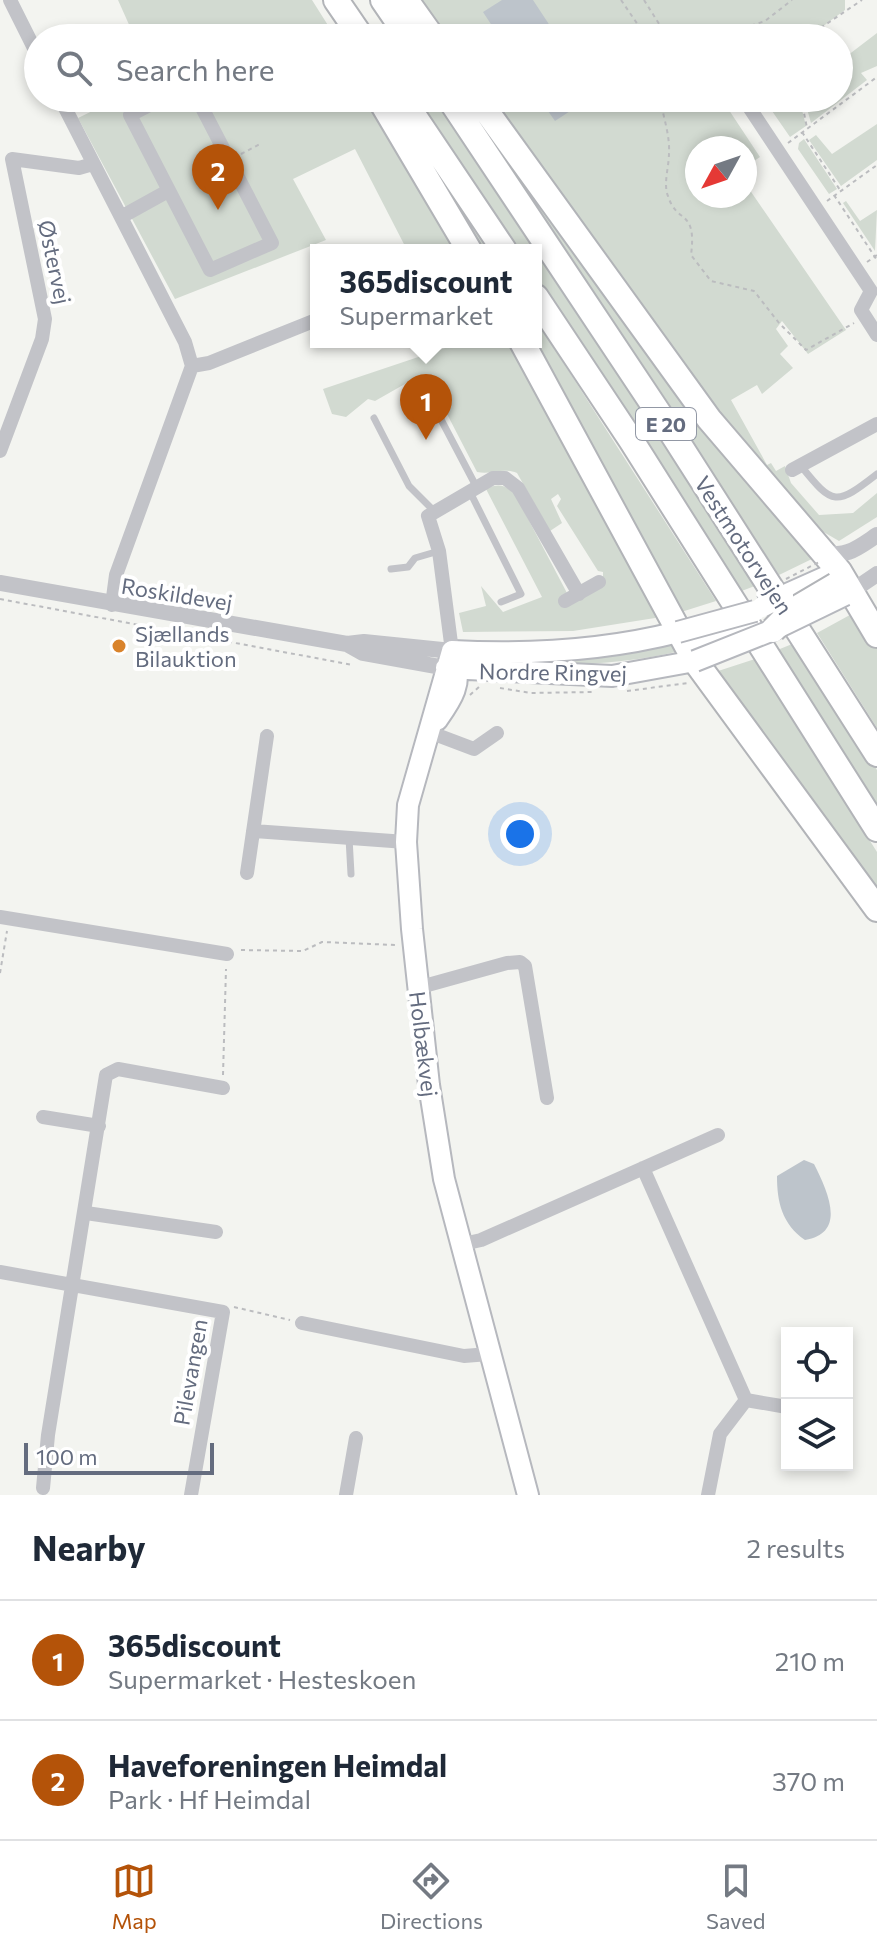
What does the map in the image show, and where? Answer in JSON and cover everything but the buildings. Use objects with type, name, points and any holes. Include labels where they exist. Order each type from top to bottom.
[{"type":"highway","points":[[320,0],[335,24]]},
{"type":"highway","points":[[336,0],[352,24]]},
{"type":"highway","points":[[383,0],[399,24]]},
{"type":"highway","points":[[406,0],[423,24]]},
{"type":"highway","points":[[387,112],[465,244]]},
{"type":"highway","points":[[411,112],[500,244]]},
{"type":"highway","name":"Vestmotorvejen","points":[[458,112],[685,453],[877,754]]},
{"type":"highway","points":[[487,112],[709,419],[836,576],[877,635]]},
{"type":"highway","name":"Vestmotorvejen","points":[[542,306],[640,453],[877,829]]},
{"type":"highway","points":[[525,348],[694,658],[877,909]]},
{"type":"highway","points":[[773,630],[836,576]]},
{"type":"main road","name":"Nordre Ringvej","points":[[457,673],[635,643],[678,632],[755,611],[836,576]]},
{"type":"main road","points":[[694,658],[699,642],[735,628],[755,611]]},
{"type":"main road","name":"Nordre Ringvej","points":[[457,673],[612,676],[694,658],[773,630]]},
{"type":"main road","name":"Holbækvej","points":[[457,673],[455,694],[429,732],[412,787],[406,842],[413,946],[431,1098],[459,1245],[528,1495]]},
{"type":"street","points":[[10,0],[24,28]]},
{"type":"street","points":[[67,112],[185,342],[192,366],[116,575],[112,605]]},
{"type":"street","points":[[136,112],[130,115],[210,270],[272,243],[204,112]]},
{"type":"street","points":[[752,112],[871,291],[861,310],[877,335]]},
{"type":"street","name":"Østervej","points":[[0,451],[42,339],[45,319],[12,159],[79,168],[93,164]]},
{"type":"street","points":[[121,217],[168,191]]},
{"type":"street","points":[[192,366],[209,363],[310,322]]},
{"type":"street","points":[[796,468],[877,424]]},
{"type":"street","points":[[457,673],[439,551],[427,521],[435,512],[497,477],[514,484],[579,594]]},
{"type":"street","points":[[836,576],[832,555],[848,553],[877,535]]},
{"type":"street","name":"Nordre Ringvej","points":[[836,576],[877,546]]},
{"type":"street","name":"Nordre Ringvej","points":[[836,576],[877,574]]},
{"type":"street","points":[[565,601],[599,582]]},
{"type":"street","name":"Roskildevej","points":[[0,583],[347,644],[364,642],[457,673]]},
{"type":"street","points":[[429,732],[474,749],[497,733]]},
{"type":"street","points":[[247,873],[267,736]]},
{"type":"street","points":[[253,831],[406,842]]},
{"type":"street","points":[[4,918],[227,954]]},
{"type":"street","points":[[417,988],[507,963],[520,962],[525,966],[547,1098]]},
{"type":"street","points":[[43,1488],[110,1070],[223,1088]]},
{"type":"street","points":[[43,1117],[99,1126]]},
{"type":"street","points":[[459,1245],[481,1240],[718,1135]]},
{"type":"street","points":[[643,1168],[746,1400]]},
{"type":"street","points":[[86,1213],[216,1232]]},
{"type":"street","name":"Pilevangen","points":[[0,1272],[223,1312],[191,1495]]},
{"type":"street","points":[[302,1323],[464,1356],[489,1354]]},
{"type":"street","points":[[746,1400],[781,1406]]},
{"type":"street","points":[[708,1495],[720,1434],[746,1400]]},
{"type":"street","points":[[346,1495],[356,1438]]},
{"type":"lane","points":[[436,410],[521,594],[501,602]]},
{"type":"lane","points":[[374,418],[409,486],[435,512]]},
{"type":"lane","points":[[796,468],[830,498],[846,498],[877,474]]},
{"type":"lane","points":[[391,569],[408,567],[415,558],[439,551]]},
{"type":"lane","points":[[349,838],[351,874]]},
{"type":"path","points":[[621,0],[637,24]]},
{"type":"path","points":[[644,0],[659,24]]},
{"type":"path","points":[[756,24],[765,21],[792,0]]},
{"type":"path","points":[[826,24],[862,0]]},
{"type":"path","points":[[853,95],[877,77]]},
{"type":"path","points":[[663,112],[670,150],[666,193],[673,208],[690,221],[693,237],[691,255],[711,281],[754,291],[779,323],[806,350],[865,317]]},
{"type":"path","points":[[804,112],[807,129]]},
{"type":"path","points":[[778,151],[830,112]]},
{"type":"path","points":[[802,132],[841,191]]},
{"type":"path","points":[[229,160],[262,143]]},
{"type":"path","points":[[816,209],[877,165]]},
{"type":"path","points":[[834,195],[877,260]]},
{"type":"path","points":[[784,580],[836,576]]},
{"type":"path","points":[[0,599],[362,666]]},
{"type":"path","points":[[457,673],[486,689]]},
{"type":"path","points":[[457,673],[480,686]]},
{"type":"path","points":[[491,687],[531,693],[582,693]]},
{"type":"path","points":[[0,973],[4,918]]},
{"type":"path","points":[[223,1088],[227,954],[238,950],[303,951],[322,942],[413,946]]},
{"type":"path","points":[[223,1312],[231,1307],[302,1323]]},
{"type":"shaded area","points":[[118,0],[312,0],[327,24],[129,24]]},
{"type":"shaded area","points":[[411,0],[845,0],[845,10],[826,24],[429,24]]},
{"type":"shaded area","points":[[502,0],[533,0],[549,24],[491,24],[483,12]]},
{"type":"shaded area","points":[[877,33],[877,66],[861,73],[867,80],[853,91],[853,51]]},
{"type":"shaded area","points":[[90,112],[381,112],[459,244],[404,244],[355,149],[293,179],[326,240],[175,299],[78,118]]},
{"type":"shaded area","points":[[422,112],[450,112],[537,244],[509,244]]},
{"type":"shaded area","points":[[493,112],[730,112],[746,136],[685,136],[685,208],[757,208],[757,200],[846,330],[808,354],[782,321],[776,329],[788,346],[780,354],[793,368],[762,394],[757,385],[731,400],[767,465],[771,463],[776,471],[785,466],[791,483],[819,515],[853,513],[877,493],[877,517],[839,541],[815,527],[690,378]]},
{"type":"shaded area","points":[[549,112],[569,112],[555,121]]},
{"type":"shaded area","points":[[773,112],[802,112],[806,126],[790,137]]},
{"type":"shaded area","points":[[808,112],[825,112],[811,123]]},
{"type":"shaded area","points":[[476,113],[816,557],[779,575]]},
{"type":"shaded area","points":[[877,124],[877,160],[841,186],[809,140],[816,135],[832,154]]},
{"type":"shaded area","points":[[804,139],[837,189],[829,194],[798,149]]},
{"type":"shaded area","points":[[422,148],[486,244],[475,244]]},
{"type":"shaded area","points":[[846,201],[860,221],[877,210],[875,251],[843,203]]},
{"type":"shaded area","points":[[542,252],[760,584],[739,592],[542,293]]},
{"type":"shaded area","points":[[542,329],[716,601],[678,613],[534,348],[542,348]]},
{"type":"shaded area","points":[[445,348],[518,348],[658,615],[573,631],[463,632],[459,613],[486,606],[481,586],[503,612],[542,597],[486,489],[490,487],[501,486],[514,492],[567,593],[603,585],[603,572],[598,571],[557,506],[561,499],[558,494],[551,499],[562,523],[550,531],[517,473],[477,472],[425,377],[419,376],[375,401],[368,399],[346,417],[332,414],[323,389]]},
{"type":"shaded area","points":[[859,610],[877,644],[877,728],[817,633]]},
{"type":"shaded area","points":[[676,642],[680,651],[609,662],[539,664],[491,660],[599,656]]},
{"type":"shaded area","points":[[797,642],[877,770],[877,813],[775,651]]},
{"type":"shaded area","points":[[755,659],[877,852],[877,895],[712,673]]},
{"type":"shaded area","points":[[804,1160],[814,1164],[830,1209],[826,1229],[818,1236],[805,1240],[791,1227],[782,1212],[777,1176]]},
{"type":"place","name":"Haveforeningen Heimdal","points":[[218,210]]},
{"type":"place","name":"365discount","points":[[426,440]]},
{"type":"place","name":"Sjællands Bilauktion","points":[[119,646]]}]
